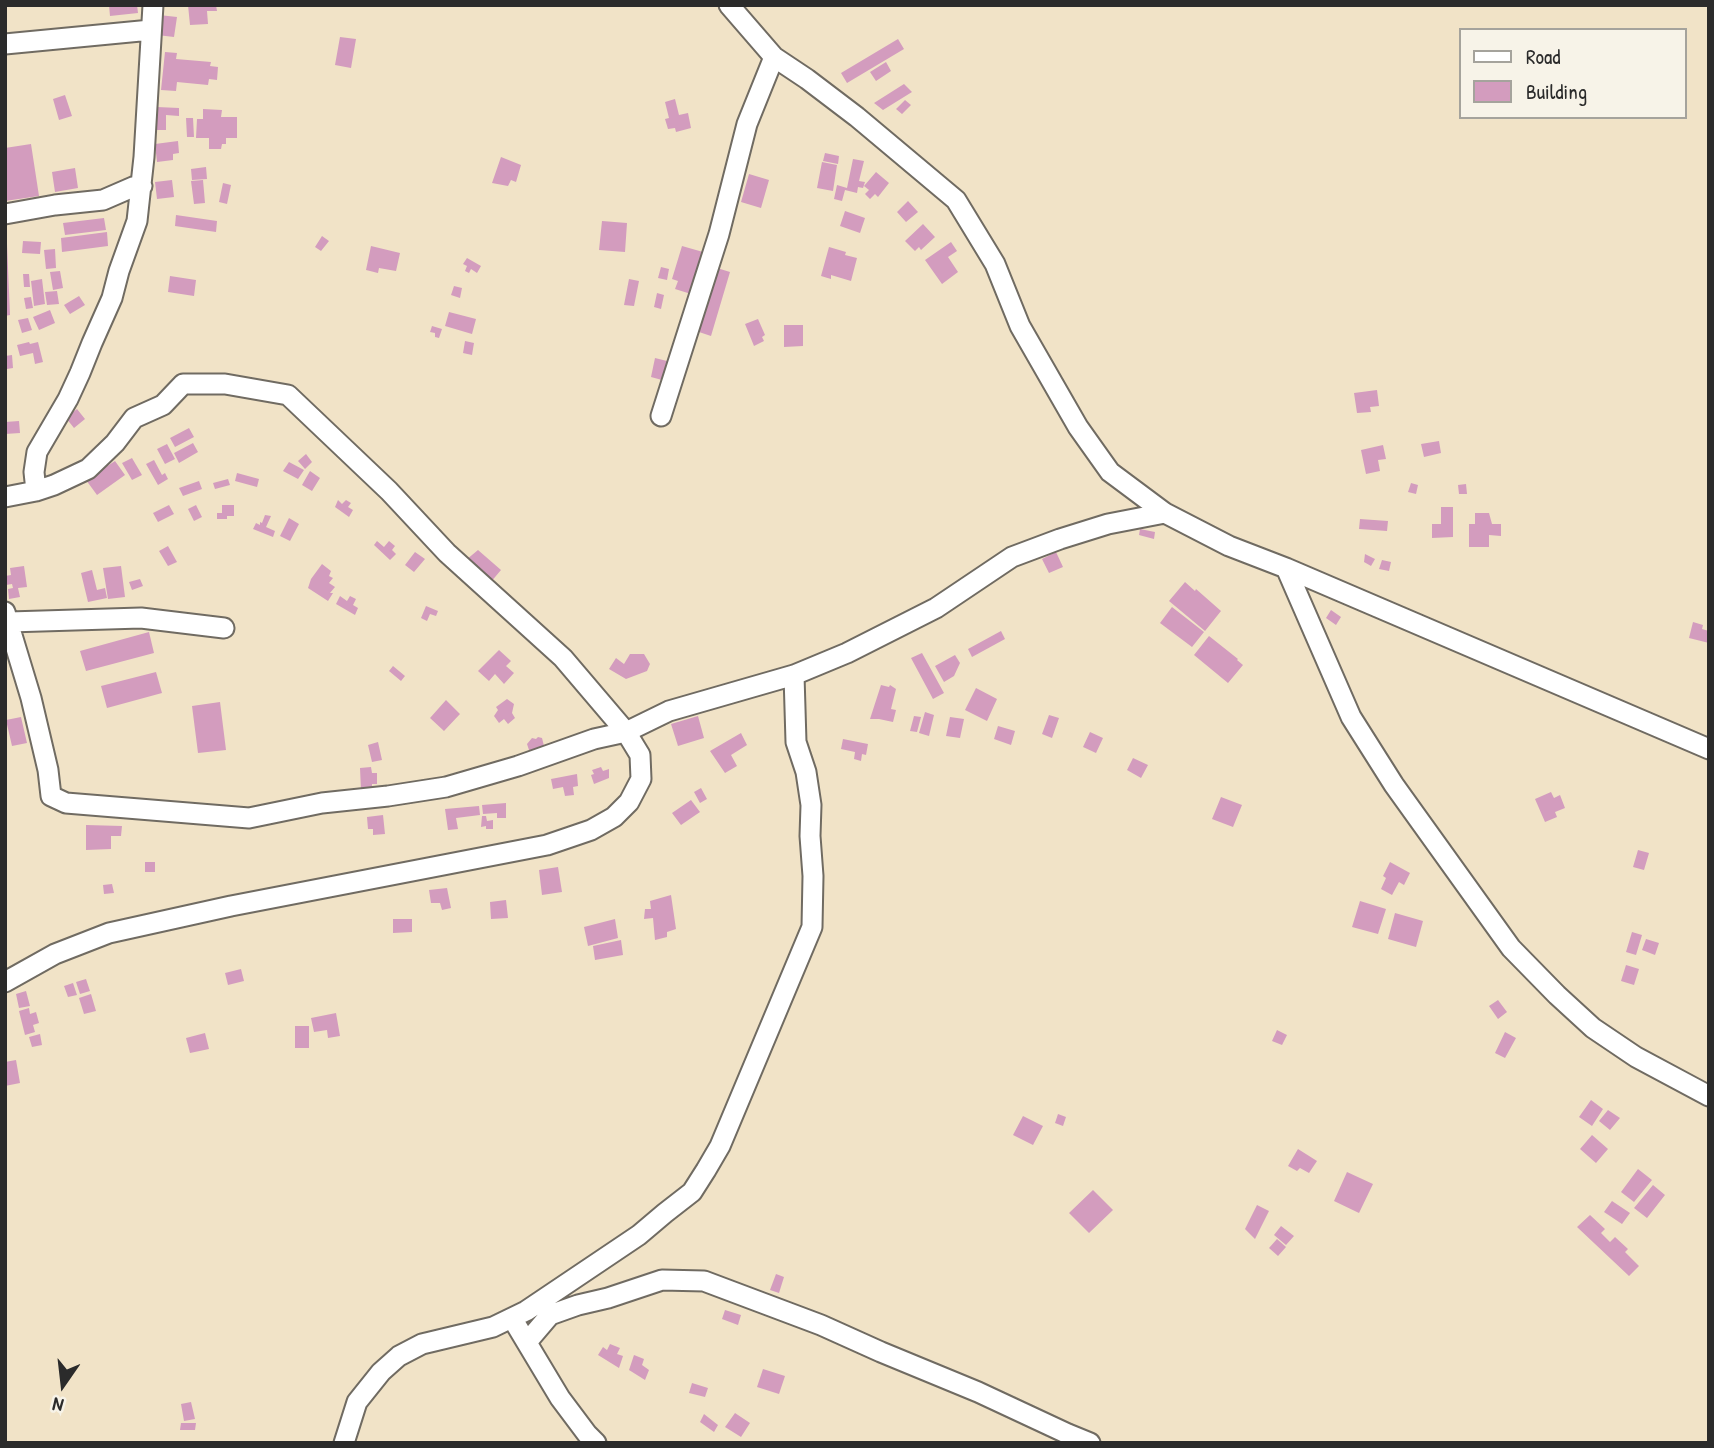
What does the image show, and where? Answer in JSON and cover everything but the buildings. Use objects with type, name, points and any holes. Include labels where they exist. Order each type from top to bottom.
[{"type":"street","points":[[36,491],[34,472],[37,452],[68,400],[112,298],[137,221],[142,186],[153,5]]},
{"type":"street","points":[[729,5],[774,57],[857,117],[956,200],[995,264],[1020,326],[1078,427],[1110,472],[1165,513],[1229,546],[1709,749]]},
{"type":"street","points":[[5,44],[151,30]]},
{"type":"street","points":[[661,416],[719,234],[747,124],[774,57]]},
{"type":"street","points":[[5,214],[103,200],[142,186]]},
{"type":"street","points":[[5,496],[36,491],[88,469],[115,443],[134,418],[163,405],[183,384],[225,384],[288,395],[389,491],[447,553],[563,658],[626,732],[640,755],[641,779],[629,802],[614,817],[591,830],[547,845],[230,906],[109,933],[55,954],[5,982]]},
{"type":"street","points":[[224,628],[141,618],[7,617],[28,685],[43,747],[51,796],[66,803],[249,818],[322,803],[446,788],[594,739],[626,732],[669,711],[794,676],[847,653],[936,608],[1012,557],[1108,524],[1165,513]]},
{"type":"street","points":[[1286,568],[1352,717],[1394,785],[1511,948],[1593,1028],[1636,1057],[1709,1096]]},
{"type":"street","points":[[344,1443],[357,1402],[381,1372],[399,1356],[422,1344],[493,1327],[526,1311],[575,1280],[639,1235],[692,1192],[720,1146],[812,927],[811,805],[806,772],[796,742],[794,676]]},
{"type":"street","points":[[527,1342],[550,1315],[663,1280],[704,1281],[821,1325],[1090,1443]]},
{"type":"street","points":[[512,1318],[559,1398],[596,1443]]}]
